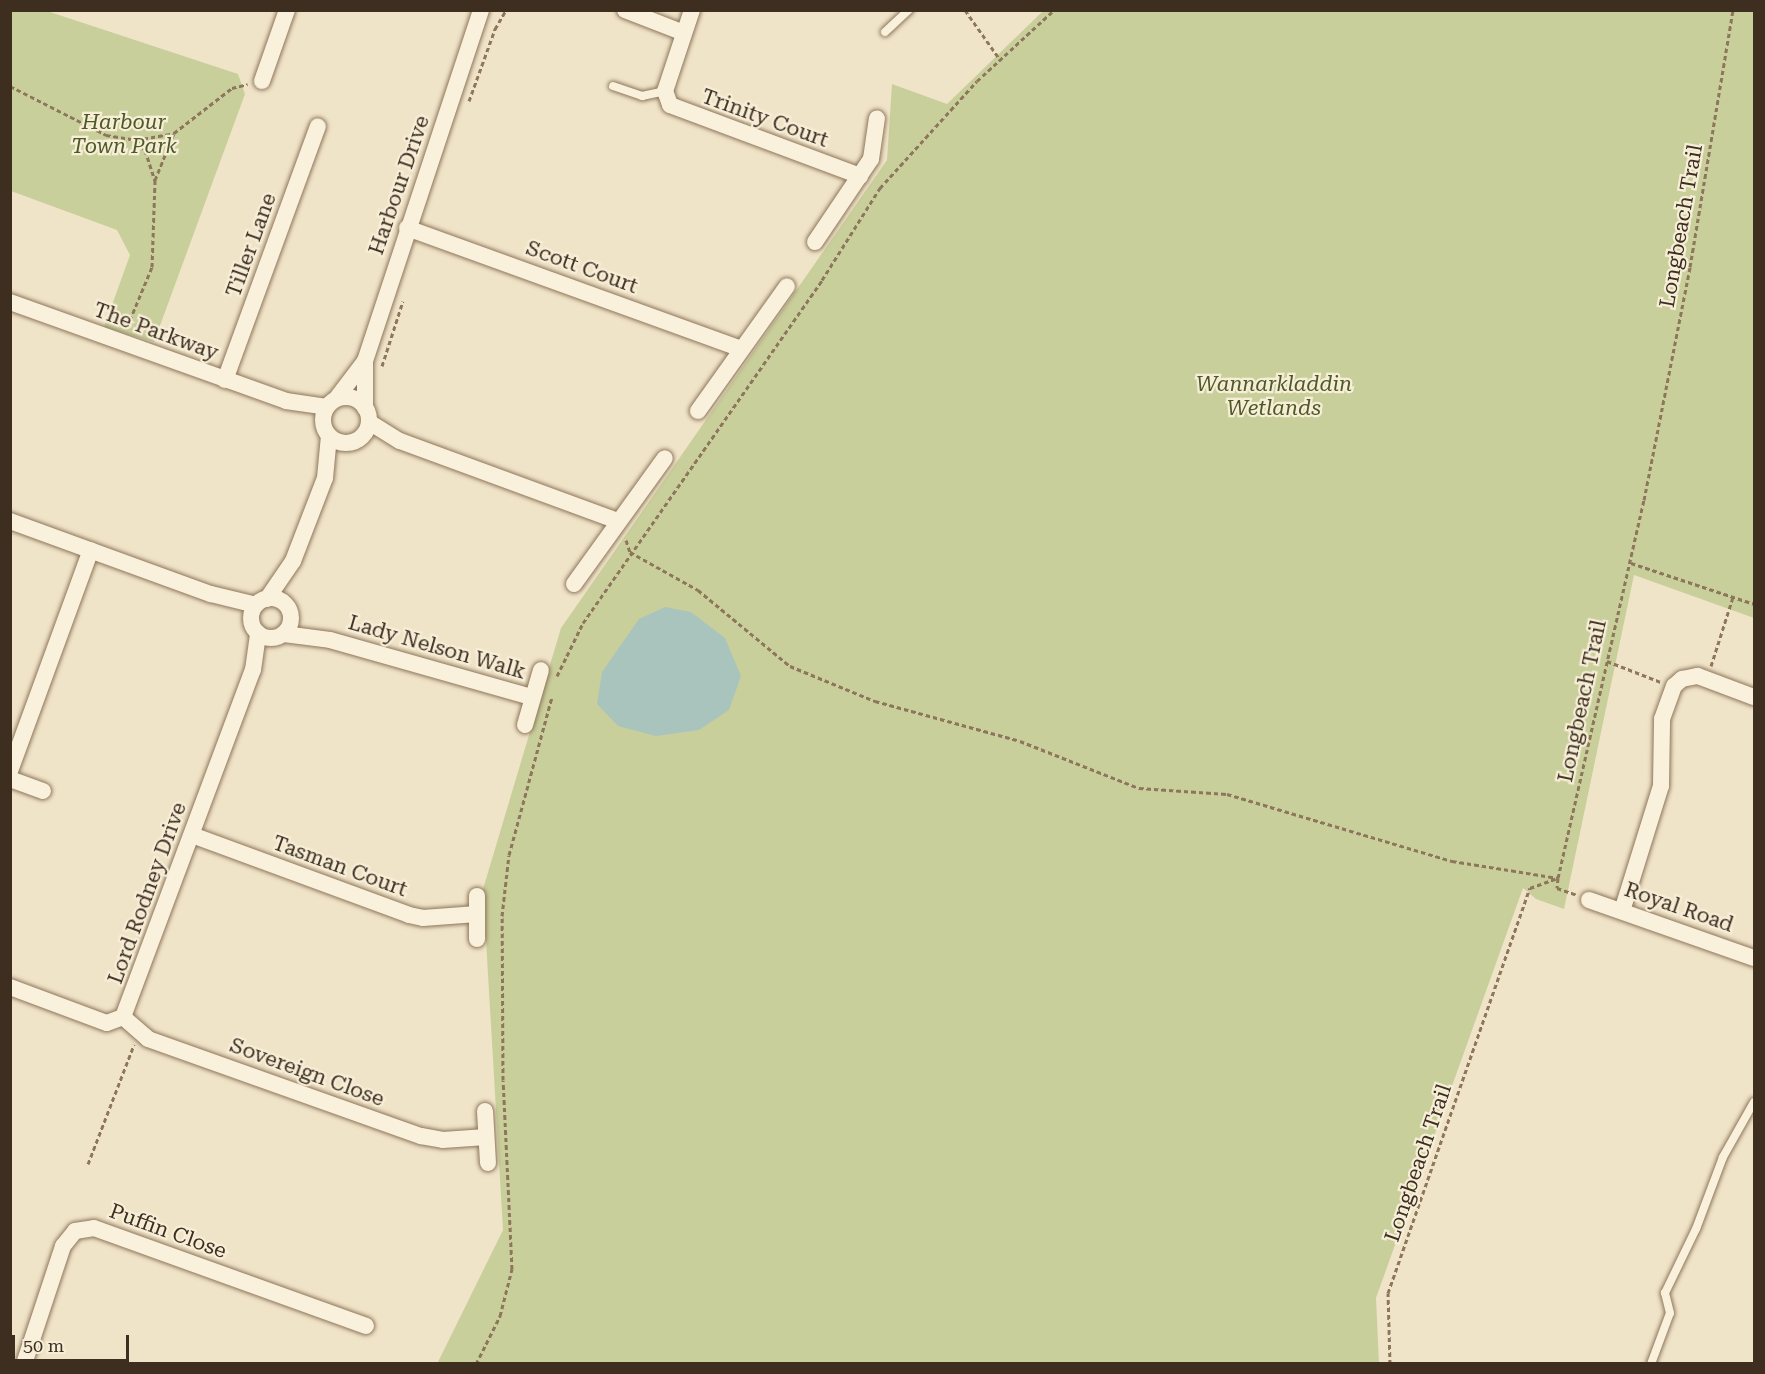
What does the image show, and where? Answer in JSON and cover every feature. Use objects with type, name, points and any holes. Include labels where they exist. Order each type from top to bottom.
[{"type":"street","points":[[262,81],[287,10]]},
{"type":"street","name":"Harbour Drive","points":[[367,415],[365,361],[407,228],[480,18],[489,10]]},
{"type":"street","points":[[625,10],[684,33]]},
{"type":"street","points":[[665,92],[692,10]]},
{"type":"street","name":"Trinity Court","points":[[665,92],[670,105],[678,110],[860,176]]},
{"type":"street","points":[[815,242],[873,155],[878,118]]},
{"type":"street","name":"Tiller Lane","points":[[225,380],[318,126]]},
{"type":"street","name":"Scott Court","points":[[407,228],[741,349]]},
{"type":"street","points":[[698,411],[787,286]]},
{"type":"street","name":"The Parkway","points":[[10,302],[286,401],[332,403],[356,399],[367,415],[400,441],[618,521]]},
{"type":"street","name":"Harbour Drive","points":[[332,403],[365,361]]},
{"type":"street","name":"The Parkway","points":[[286,401],[326,430],[355,441],[400,441]]},
{"type":"street","points":[[325,478],[326,430],[332,403]]},
{"type":"street","points":[[267,632],[262,602],[293,561],[325,478],[355,441],[367,415]]},
{"type":"street","points":[[574,584],[665,458]]},
{"type":"street","points":[[10,521],[211,594],[267,632]]},
{"type":"street","points":[[10,771],[91,550]]},
{"type":"street","points":[[267,632],[290,611],[293,561]]},
{"type":"street","name":"Lady Nelson Walk","points":[[211,594],[262,602],[279,600],[290,611],[330,640]]},
{"type":"street","name":"Lady Nelson Walk","points":[[267,632],[330,640],[532,697]]},
{"type":"street","name":"Lord Rodney Drive","points":[[10,987],[107,1023],[123,1017],[267,632]]},
{"type":"street","name":"Lady Nelson Walk","points":[[525,724],[541,670]]},
{"type":"street","points":[[1622,911],[1661,786],[1662,719],[1674,686],[1689,676],[1707,679],[1755,697]]},
{"type":"street","points":[[10,779],[43,791]]},
{"type":"street","name":"Tasman Court","points":[[192,836],[409,915],[443,918],[477,914]]},
{"type":"street","points":[[477,896],[477,939]]},
{"type":"street","name":"Royal Road","points":[[1589,900],[1755,958]]},
{"type":"street","name":"Sovereign Close","points":[[123,1017],[139,1033],[421,1137],[486,1137]]},
{"type":"street","points":[[485,1111],[488,1163]]},
{"type":"street","name":"Puffin Close","points":[[23,1359],[63,1246],[75,1231],[94,1228],[366,1326]]},
{"type":"lane","points":[[885,32],[909,10]]},
{"type":"lane","points":[[612,86],[645,97],[665,92]]},
{"type":"lane","points":[[1651,1364],[1670,1313],[1665,1293],[1696,1229],[1723,1157],[1755,1102]]},
{"type":"path","points":[[965,10],[1001,61]]},
{"type":"path","points":[[476,1364],[500,1316],[512,1269],[500,954],[509,855],[557,677],[583,623],[630,552],[822,279],[888,177],[955,109],[977,81],[1054,10]]},
{"type":"path","name":"Longbeach Trail","points":[[1390,1364],[1388,1293],[1530,888],[1558,878],[1630,563],[1690,267],[1733,10]]},
{"type":"path","points":[[11,87],[106,135],[136,140],[174,133],[232,88],[262,81]]},
{"type":"path","points":[[154,180],[174,133]]},
{"type":"path","points":[[120,342],[152,267],[154,180],[146,150],[136,140]]},
{"type":"path","points":[[630,552],[698,590],[790,666],[875,701],[1020,741],[1138,788],[1227,794],[1452,861],[1558,878],[1557,888],[1589,900]]},
{"type":"path","points":[[1630,563],[1755,604]]},
{"type":"path","points":[[1707,679],[1733,597]]},
{"type":"path","points":[[1607,661],[1674,686]]},
{"type":"path","points":[[87,1164],[139,1033]]},
{"type":"green space","name":"Harbour Town Park","points":[[10,11],[47,11],[238,74],[245,94],[154,342],[104,327],[130,255],[117,230],[11,191]]},
{"type":"green space","name":"Wannarkladdin Wetlands","points":[[1043,11],[1754,11],[1754,618],[1634,575],[1564,909],[1536,899],[1523,888],[1376,1298],[1379,1363],[437,1364],[503,1230],[483,889],[561,628],[887,160],[892,84],[947,104]]},
{"type":"water","points":[[665,607],[691,612],[725,638],[741,676],[729,710],[699,730],[656,736],[618,726],[597,704],[602,672],[639,619]]}]
